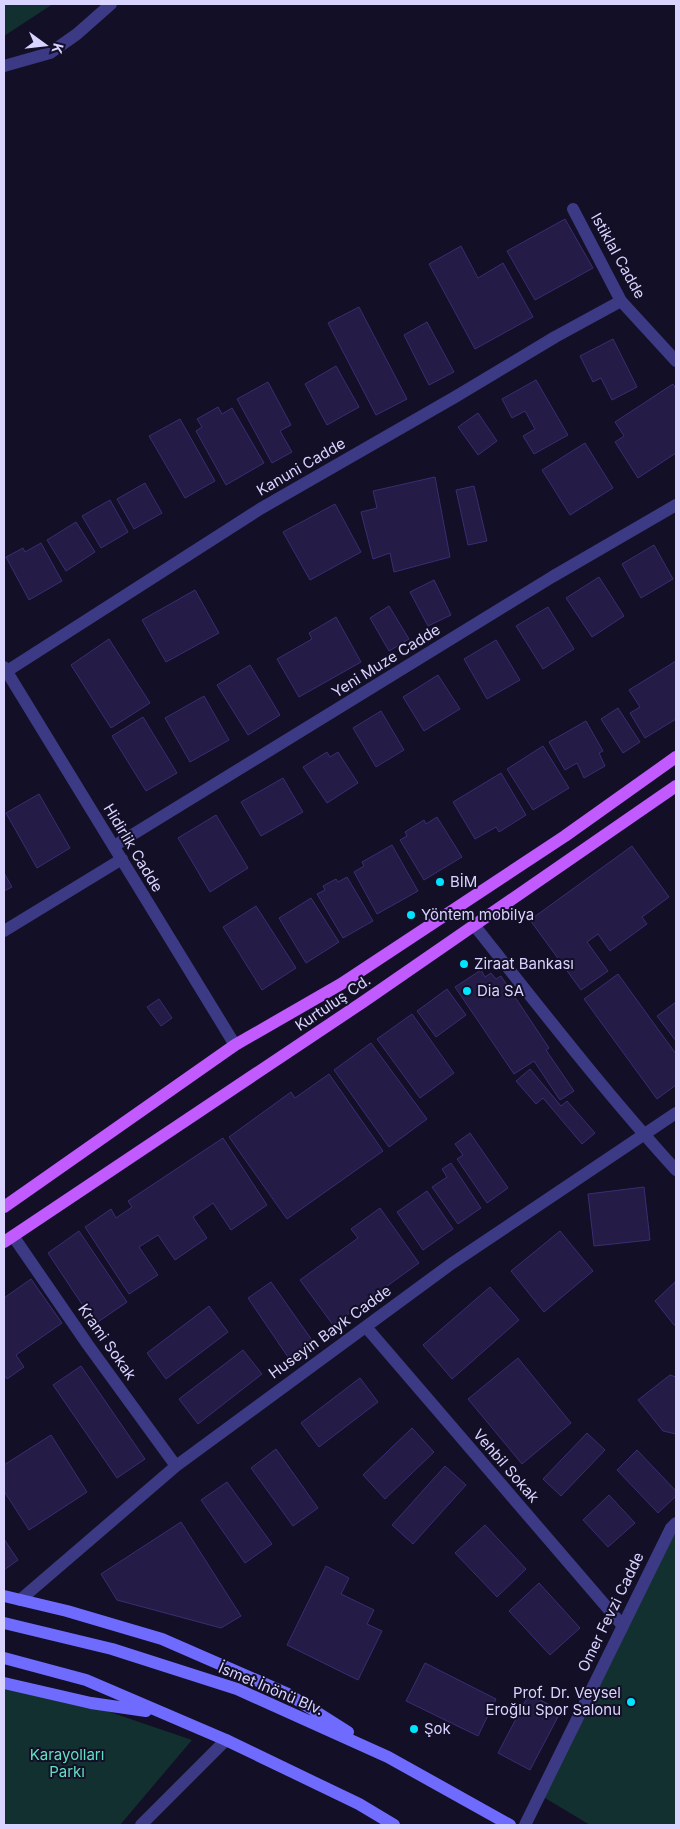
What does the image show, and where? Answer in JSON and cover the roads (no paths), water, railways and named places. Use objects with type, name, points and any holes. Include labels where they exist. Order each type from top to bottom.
[{"type":"main road","name":"Kurtuluş Cd.","points":[[4,1207],[235,1045],[350,978],[565,836],[676,757]]},
{"type":"main road","name":"Kurtuluş Cd.","points":[[9,1239],[363,1002],[676,786]]},
{"type":"main road","points":[[4,1596],[67,1611],[162,1639],[288,1694],[388,1757]]},
{"type":"main road","name":"İsmet İnönü Blv.","points":[[4,1622],[112,1649],[237,1689],[388,1757],[510,1825]]},
{"type":"main road","points":[[4,1658],[86,1680],[164,1713],[226,1740],[359,1804],[394,1825]]},
{"type":"main road","points":[[4,1683],[91,1703],[164,1713]]},
{"type":"street","points":[[4,66],[50,53],[111,4]]},
{"type":"street","name":"Istiklal Cadde","points":[[573,209],[621,301],[676,361]]},
{"type":"street","name":"Kanuni Cadde","points":[[5,670],[260,509],[555,337],[621,301]]},
{"type":"street","name":"Yeni Muze Cadde","points":[[114,846],[552,577],[676,505]]},
{"type":"street","name":"Hidirlik Cadde","points":[[5,670],[235,1045]]},
{"type":"street","points":[[4,931],[122,859]]},
{"type":"street","points":[[474,925],[548,1019],[676,1170]]},
{"type":"street","name":"Huseyin Bayk Cadde","points":[[20,1600],[176,1466],[451,1264],[676,1113]]},
{"type":"street","name":"Krami Sokak","points":[[9,1239],[176,1466]]},
{"type":"street","name":"Vehbil Sokak","points":[[366,1327],[623,1626]]},
{"type":"street","name":"Omer Fevzi Cadde","points":[[525,1825],[671,1528],[676,1523]]},
{"type":"street","points":[[141,1825],[226,1740]]},
{"type":"place","name":"BİM","points":[[440,882]]},
{"type":"place","name":"Yöntem mobilya","points":[[411,915]]},
{"type":"place","name":"Ziraat Bankası","points":[[464,964]]},
{"type":"place","name":"Dia SA","points":[[467,991]]},
{"type":"place","name":"Prof. Dr. Veysel Eroğlu Spor Salonu","points":[[631,1702]]},
{"type":"place","name":"Şok","points":[[414,1729]]},
{"type":"park label","name":"Karayolları Parkı","points":[[67,1764]]}]
